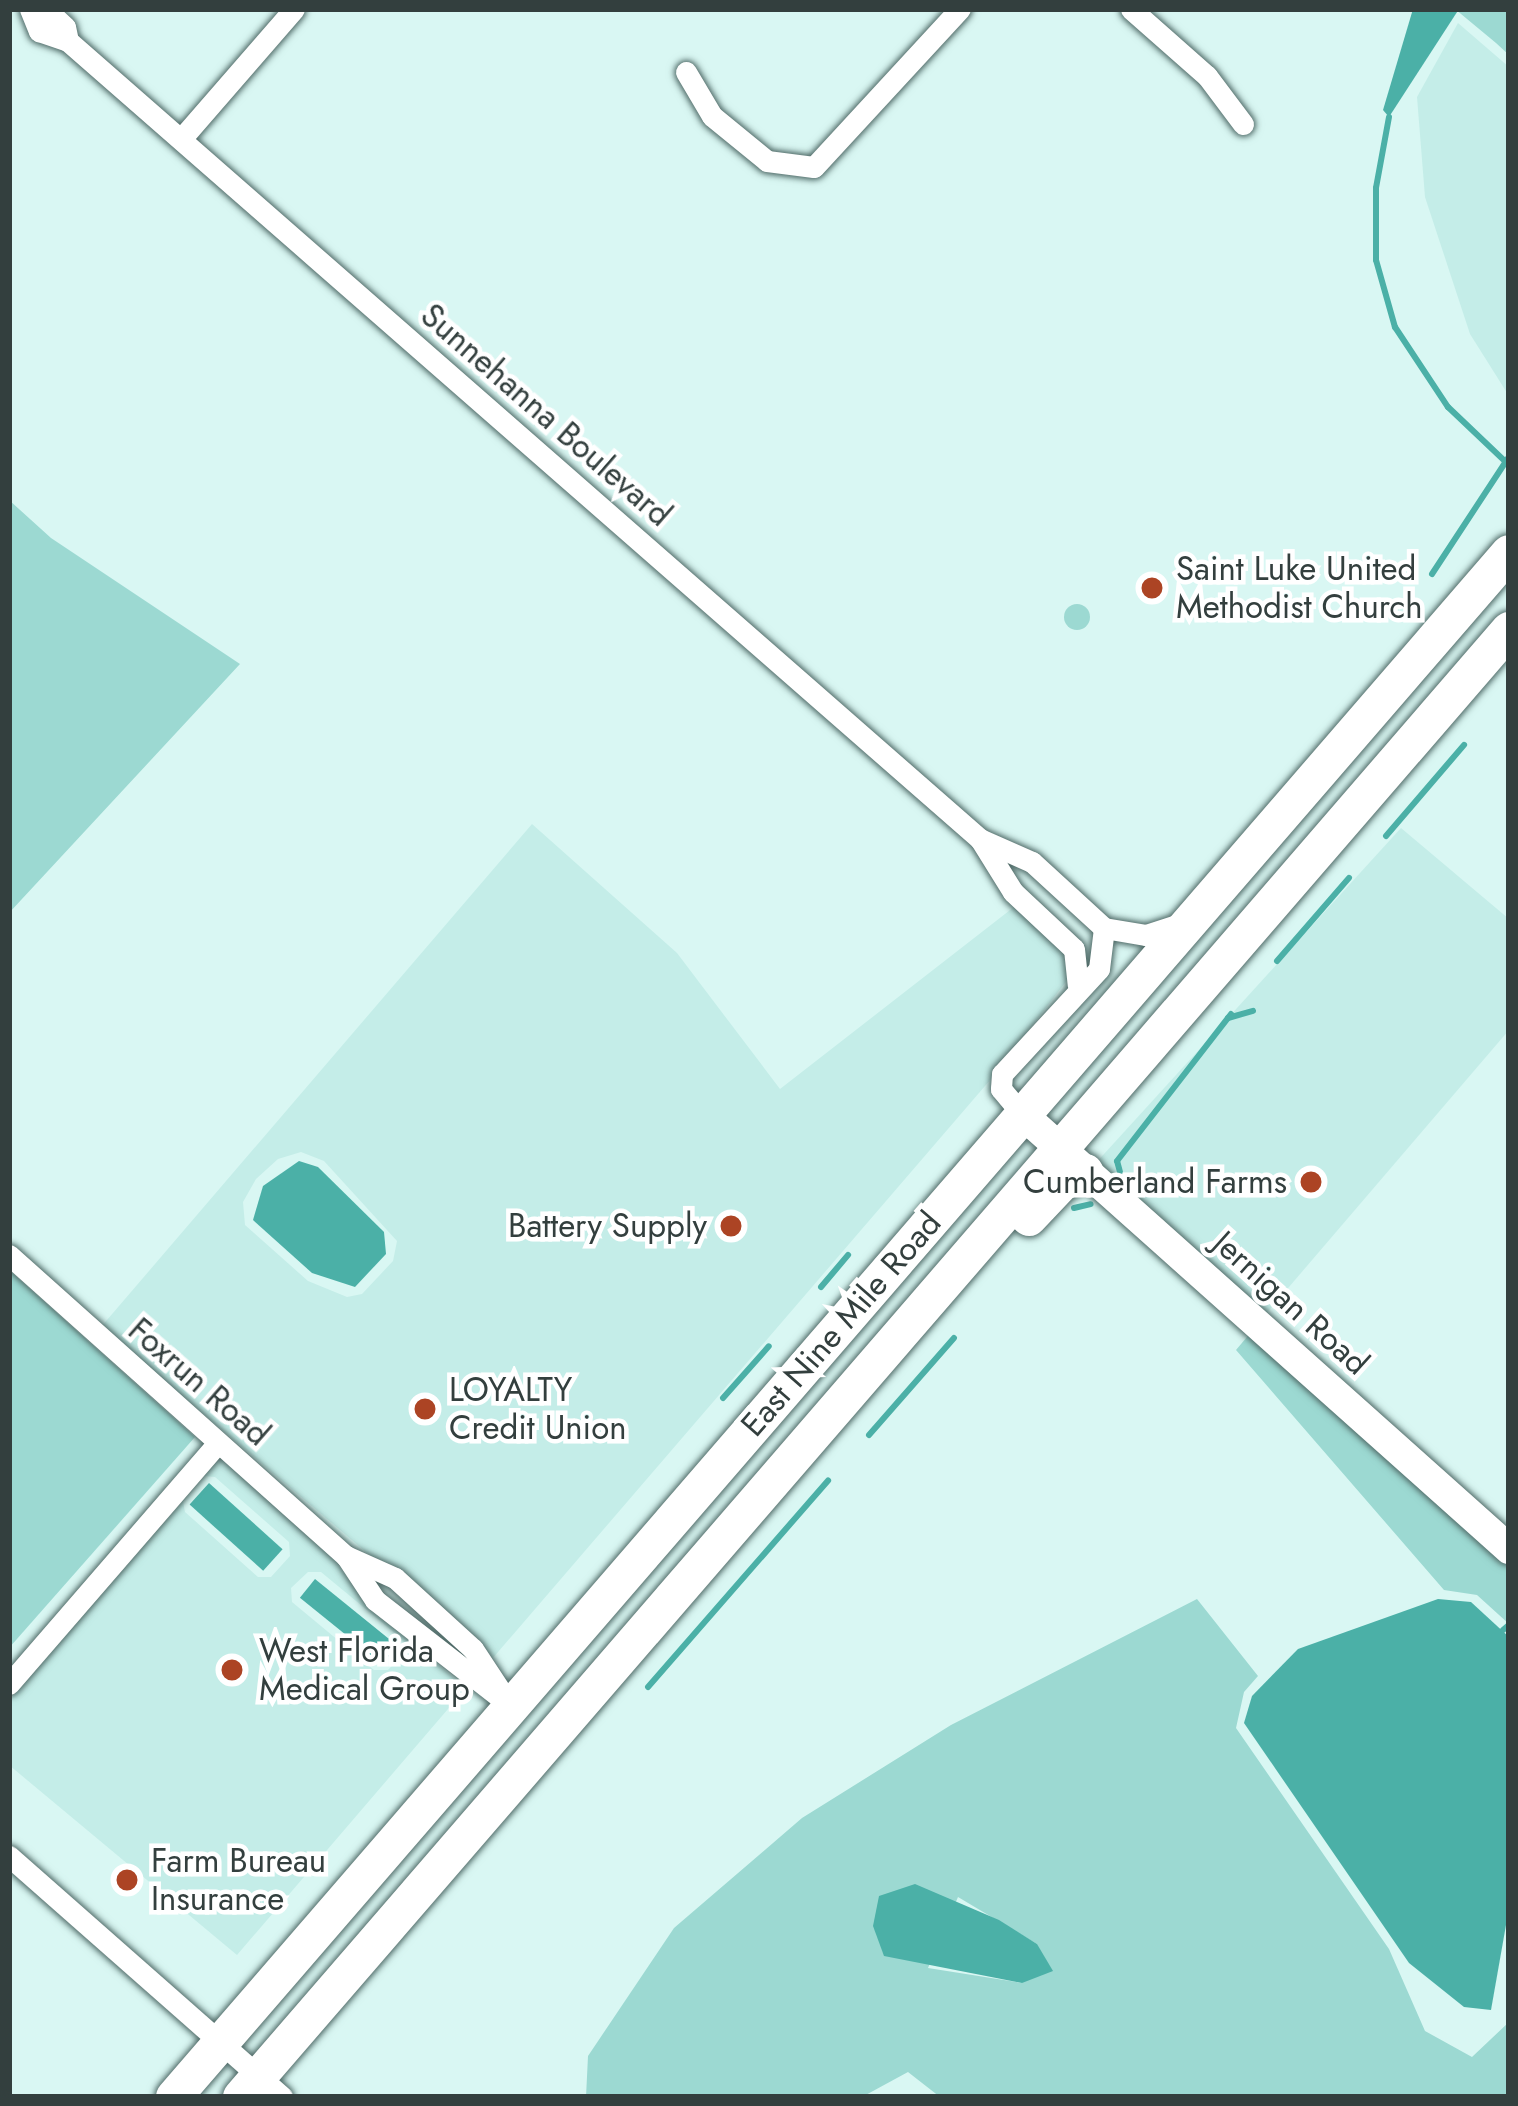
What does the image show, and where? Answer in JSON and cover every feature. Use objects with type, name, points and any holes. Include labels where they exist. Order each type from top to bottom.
[{"type":"main road","name":"East Nine Mile Road","points":[[174,2097],[1509,553]]},
{"type":"main road","name":"East Nine Mile Road","points":[[261,2090],[312,2015],[852,1388],[1073,1160],[1509,630]]},
{"type":"main road","points":[[1073,1160],[1053,1121],[1071,1083],[1306,813],[1327,765]]},
{"type":"main road","points":[[312,2015],[326,1976],[496,1779],[509,1754],[511,1706],[556,1696],[583,1679],[820,1425]]},
{"type":"street","name":"Sunnehanna Boulevard","points":[[30,9],[39,31],[68,41],[980,839],[1013,892],[1074,949],[1078,985]]},
{"type":"street","name":"Sunnehanna Boulevard","points":[[46,9],[65,27],[68,41]]},
{"type":"street","points":[[181,139],[294,9]]},
{"type":"street","points":[[686,72],[712,116],[767,161],[814,166],[961,9]]},
{"type":"street","points":[[1131,9],[1208,76],[1243,124]]},
{"type":"street","name":"Sunnehanna Boulevard","points":[[980,839],[1032,862],[1103,928]]},
{"type":"street","points":[[1022,1115],[1001,1089],[1002,1075],[1106,956],[1103,928],[1146,935],[1192,920]]},
{"type":"street","name":"Jernigan Road","points":[[1022,1115],[1509,1549]]},
{"type":"street","name":"Foxrun Road","points":[[9,1256],[346,1556],[395,1579],[429,1609],[473,1649],[511,1706]]},
{"type":"street","points":[[9,1684],[218,1443]]},
{"type":"street","points":[[9,1856],[220,2044],[261,2090]]},
{"type":"shaded area","points":[[1413,9],[1459,9],[1389,117],[1383,110]]},
{"type":"shaded area","points":[[1455,9],[1509,9],[1509,55],[1496,43]]},
{"type":"shaded area","points":[[1458,23],[1509,67],[1509,396],[1470,334],[1425,197],[1417,97]]},
{"type":"shaded area","points":[[9,500],[51,538],[240,664],[9,913]]},
{"type":"shaded area","points":[[1077,604],[1090,617],[1077,630],[1064,617]]},
{"type":"shaded area","points":[[532,824],[677,953],[780,1089],[1014,907],[1065,954],[1068,979],[991,1079],[492,1659],[101,1327]],"holes":[[[301,1152],[324,1161],[397,1241],[393,1261],[362,1294],[347,1297],[308,1281],[245,1225],[243,1202],[256,1179],[278,1159]]]},
{"type":"shaded area","points":[[1401,828],[1509,919],[1509,1030],[1265,1315],[1094,1165]]},
{"type":"shaded area","points":[[299,1161],[318,1167],[384,1232],[386,1254],[355,1287],[312,1273],[253,1220],[263,1186]]},
{"type":"shaded area","points":[[9,1270],[195,1437],[9,1648]]},
{"type":"shaded area","points":[[1252,1331],[1509,1562],[1509,1624],[1477,1595],[1444,1590],[1236,1350]]},
{"type":"shaded area","points":[[220,1458],[333,1558],[369,1608],[466,1688],[237,1955],[9,1765],[9,1701],[183,1501],[185,1512],[258,1577],[271,1577],[290,1556],[289,1542],[215,1477],[204,1476]],"holes":[[[308,1572],[321,1572],[402,1639],[404,1653],[388,1670],[374,1670],[292,1602],[291,1588]]]},
{"type":"shaded area","points":[[209,1483],[283,1549],[263,1571],[190,1505]]},
{"type":"shaded area","points":[[315,1579],[397,1646],[382,1664],[300,1598]]},
{"type":"shaded area","points":[[1197,1599],[1258,1676],[1244,1692],[1236,1728],[1389,1949],[1425,2031],[1472,2057],[1509,2022],[1509,2097],[940,2097],[908,2072],[862,2097],[586,2097],[588,2056],[674,1928],[802,1818],[951,1725]],"holes":[[[958,1897],[1037,1944],[1022,1983],[928,1968]]]},
{"type":"shaded area","points":[[1438,1599],[1471,1602],[1509,1637],[1509,1908],[1491,2010],[1464,2007],[1409,1963],[1244,1723],[1252,1696],[1298,1649]]},
{"type":"shaded area","points":[[915,1884],[999,1920],[1037,1944],[1053,1971],[1022,1983],[884,1956],[873,1926],[879,1896]]},
{"type":"waterway","points":[[1389,117],[1376,188],[1376,260],[1395,327],[1448,407],[1509,465]]},
{"type":"waterway","points":[[1432,574],[1509,457]]},
{"type":"waterway","points":[[1386,836],[1464,745]]},
{"type":"waterway","points":[[1277,961],[1349,878]]},
{"type":"waterway","points":[[1228,1018],[1253,1011]]},
{"type":"waterway","points":[[1120,1172],[1117,1161],[1231,1014]]},
{"type":"waterway","points":[[1074,1208],[1091,1204]]},
{"type":"waterway","points":[[821,1287],[848,1255]]},
{"type":"waterway","points":[[869,1435],[954,1338]]},
{"type":"waterway","points":[[723,1398],[769,1346]]},
{"type":"waterway","points":[[648,1687],[828,1481]]},
{"type":"waterway","points":[[1503,1630],[1509,1625]]},
{"type":"place","name":"Saint Luke United Methodist Church","points":[[1152,588]]},
{"type":"place","name":"Cumberland Farms","points":[[1311,1182]]},
{"type":"place","name":"Battery Supply","points":[[731,1226]]},
{"type":"place","name":"LOYALTY Credit Union","points":[[425,1409]]},
{"type":"place","name":"West Florida Medical Group","points":[[232,1670]]},
{"type":"place","name":"Farm Bureau Insurance","points":[[127,1880]]}]
